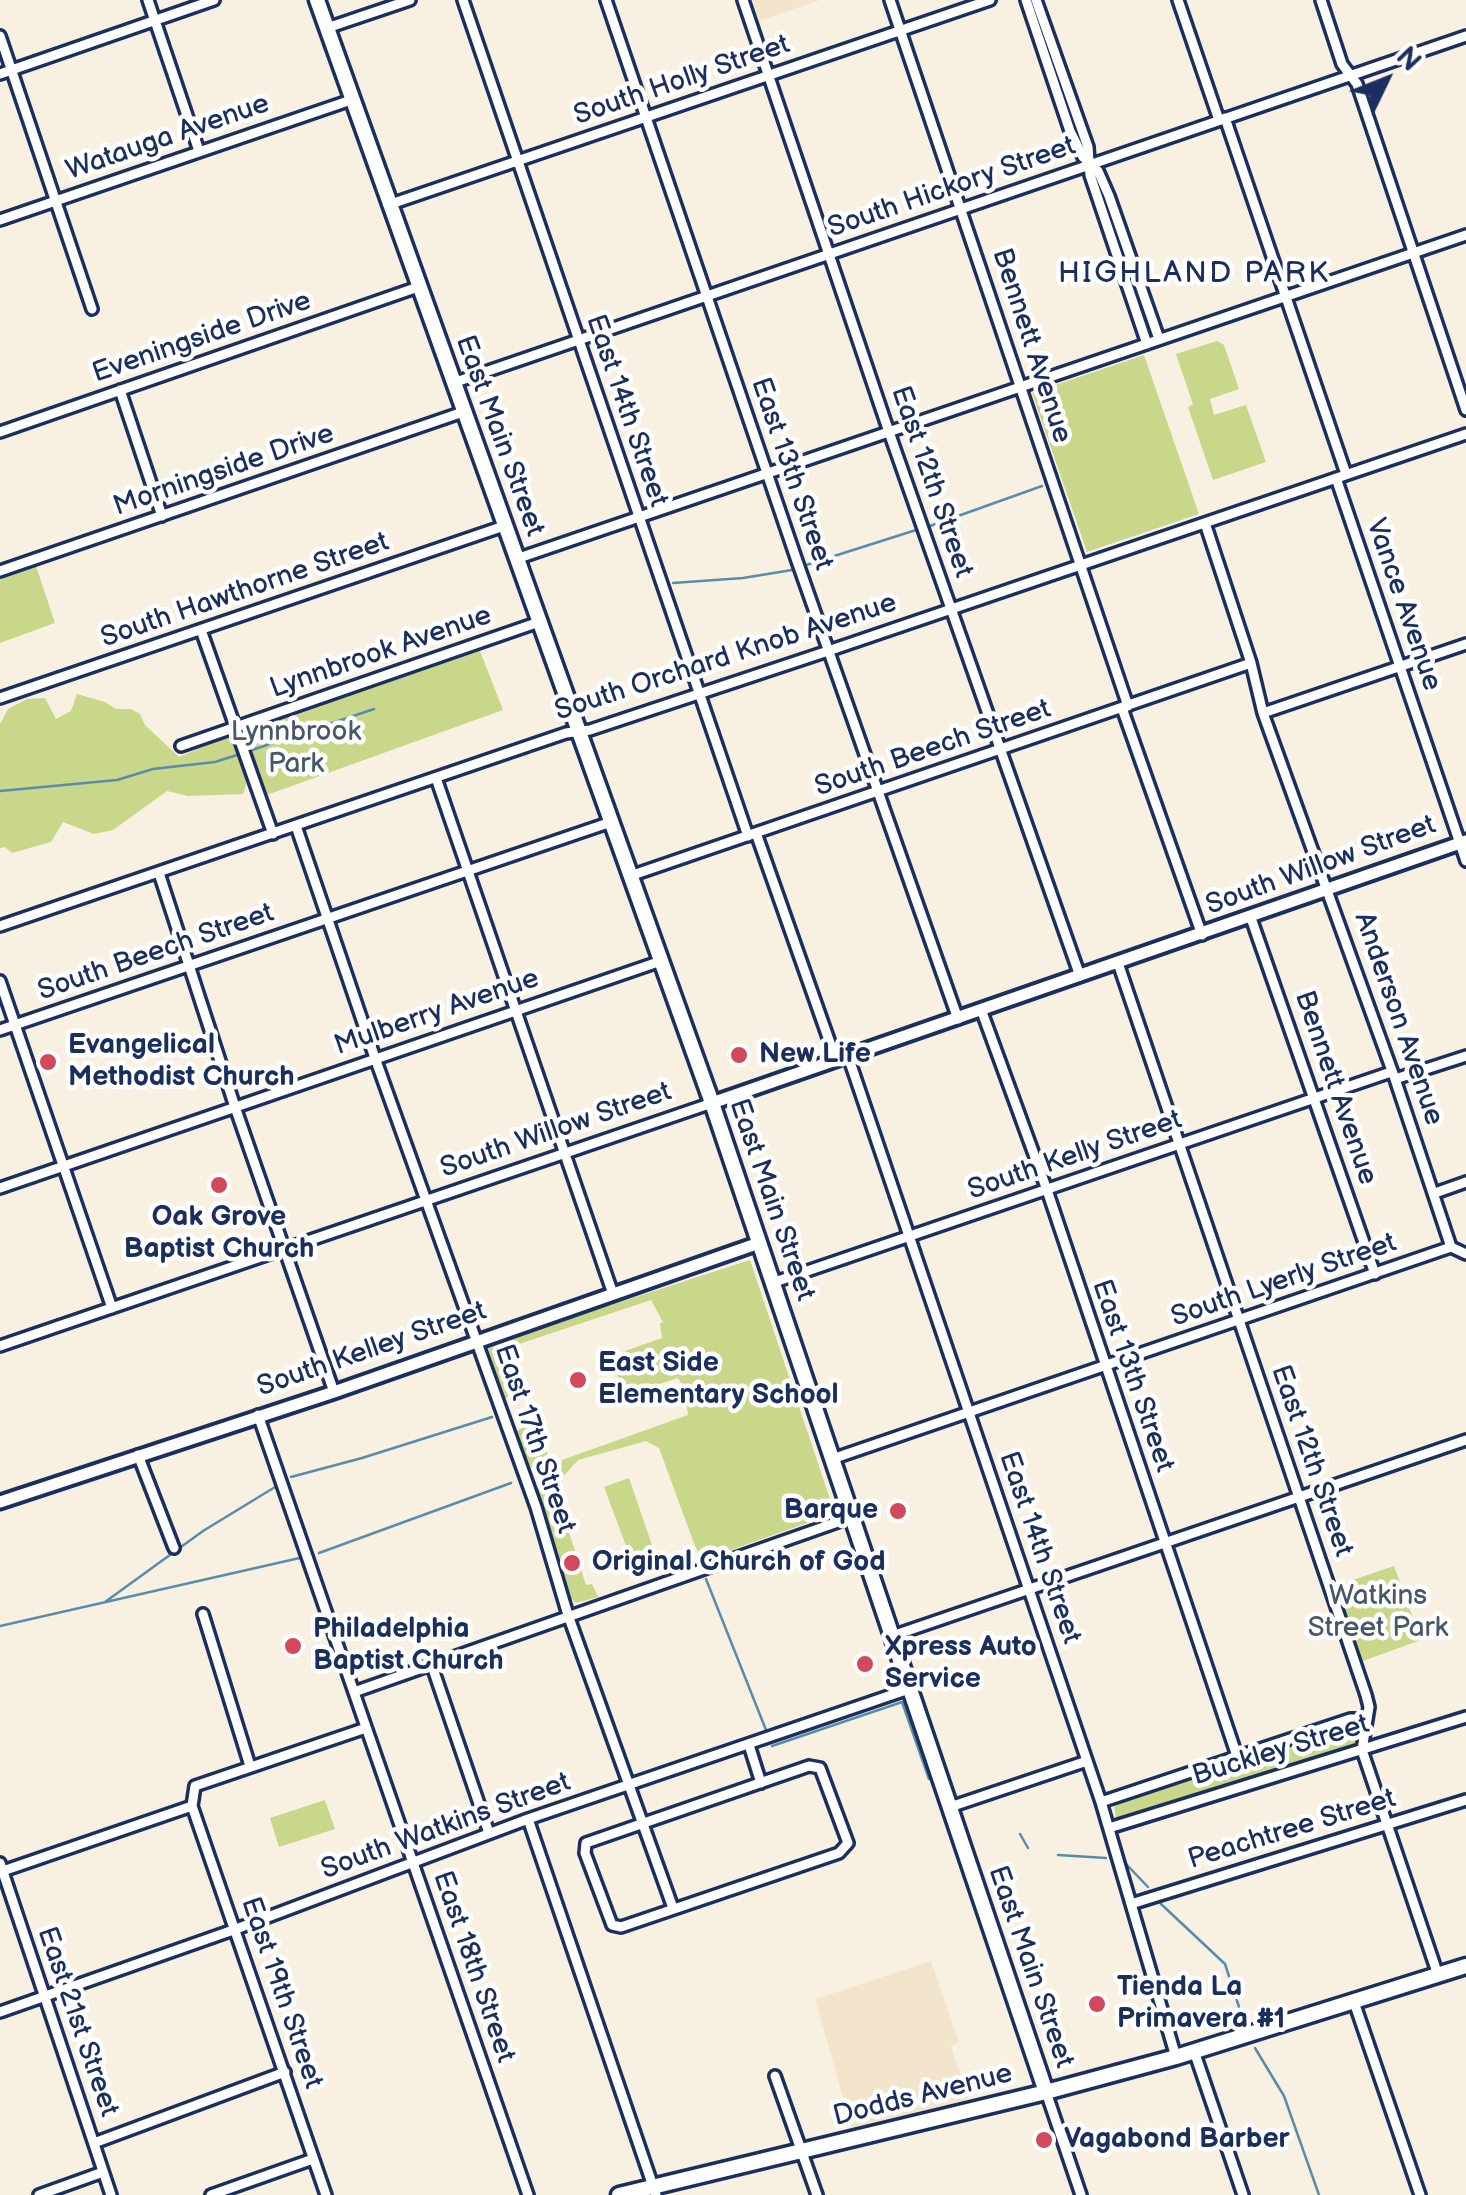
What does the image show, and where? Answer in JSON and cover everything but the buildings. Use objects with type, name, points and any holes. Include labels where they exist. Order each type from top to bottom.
[{"type":"main road","name":"East Main Street","points":[[317,0],[712,1103],[1046,2092]]},
{"type":"main road","name":"South Willow Street","points":[[712,1103],[1463,842]]},
{"type":"main road","name":"South Kelley Street","points":[[0,1502],[334,1392],[759,1243]]},
{"type":"main road","name":"Dodds Avenue","points":[[620,2195],[655,2191],[1176,2057],[1466,1966]]},
{"type":"street","points":[[148,0],[199,151]]},
{"type":"street","points":[[0,74],[214,0]]},
{"type":"street","points":[[326,28],[410,0]]},
{"type":"street","name":"East 14th Street","points":[[463,0],[699,694],[910,1236],[1101,1802],[1176,2057]]},
{"type":"street","name":"East 13th Street","points":[[606,0],[958,1019]]},
{"type":"street","name":"East 12th Street","points":[[743,0],[1080,976]]},
{"type":"street","name":"Bennett Avenue","points":[[890,0],[1202,935]]},
{"type":"street","name":"South Holly Street","points":[[388,205],[990,0]]},
{"type":"street","points":[[1026,0],[1070,131],[1110,196],[1160,340]]},
{"type":"street","points":[[1036,0],[1088,147],[1090,175],[1147,344]]},
{"type":"street","name":"Vance Avenue","points":[[1178,0],[1286,296],[1400,667],[1466,860]]},
{"type":"street","points":[[1321,0],[1349,76],[1357,84],[1466,410]]},
{"type":"street","points":[[0,36],[92,309]]},
{"type":"street","name":"South Hickory Street","points":[[453,383],[1466,36]]},
{"type":"street","name":"Watauga Avenue","points":[[0,220],[351,100]]},
{"type":"street","points":[[516,560],[1466,235]]},
{"type":"street","name":"Eveningside Drive","points":[[0,432],[418,287]]},
{"type":"street","points":[[120,390],[162,516]]},
{"type":"street","name":"Morningside Drive","points":[[0,572],[464,412]]},
{"type":"street","name":"South Orchard Knob Avenue","points":[[0,926],[1466,434]]},
{"type":"street","name":"Anderson Avenue","points":[[1205,523],[1252,664],[1263,713],[1451,1247]]},
{"type":"street","name":"South Hawthorne Street","points":[[0,698],[504,526]]},
{"type":"street","name":"Lynnbrook Avenue","points":[[181,746],[539,622]]},
{"type":"street","points":[[201,630],[273,834]]},
{"type":"street","points":[[1263,713],[1466,644]]},
{"type":"street","name":"South Beech Street","points":[[630,876],[1252,664]]},
{"type":"street","points":[[436,778],[612,1294]]},
{"type":"street","name":"South Beech Street","points":[[0,1030],[610,822]]},
{"type":"street","name":"East 17th Street","points":[[296,826],[536,1507],[568,1615],[674,1908]]},
{"type":"street","points":[[159,873],[334,1392]]},
{"type":"street","name":"Bennett Avenue","points":[[1251,918],[1375,1274]]},
{"type":"street","name":"Mulberry Avenue","points":[[0,1188],[661,962]]},
{"type":"street","name":"East 12th Street","points":[[1118,963],[1366,1696],[1362,1750],[1438,1975]]},
{"type":"street","points":[[0,980],[112,1308]]},
{"type":"street","name":"East 13th Street","points":[[982,1012],[1046,1190],[1236,1756]]},
{"type":"street","name":"South Kelly Street","points":[[772,1283],[1315,1098],[1466,1056]]},
{"type":"street","name":"South Willow Street","points":[[0,1346],[712,1103]]},
{"type":"street","points":[[1434,1192],[1466,1182]]},
{"type":"street","points":[[1451,1247],[1466,1254]]},
{"type":"street","name":"South Lyerly Street","points":[[832,1459],[1451,1247]]},
{"type":"street","name":"East 18th Street","points":[[258,1414],[528,2195]]},
{"type":"street","points":[[892,1636],[1466,1440]]},
{"type":"street","points":[[138,1456],[174,1548]]},
{"type":"street","points":[[354,1692],[852,1517]]},
{"type":"street","points":[[203,1614],[250,1766]]},
{"type":"street","points":[[431,1663],[489,1833]]},
{"type":"street","name":"South Watkins Street","points":[[0,2012],[236,1929],[528,1819],[909,1689]]},
{"type":"street","name":"Buckley Street","points":[[1109,1828],[1466,1717]]},
{"type":"street","name":"Buckley Street","points":[[1101,1802],[1350,1719],[1366,1719]]},
{"type":"street","points":[[1,1869],[192,1806],[195,1786],[366,1728]]},
{"type":"street","points":[[749,1745],[761,1783]]},
{"type":"street","points":[[950,1807],[1087,1761]]},
{"type":"street","points":[[809,1766],[820,1768],[848,1844],[839,1854],[621,1927],[612,1926],[585,1852],[586,1842],[643,1825],[809,1766]]},
{"type":"street","name":"Peachtree Street","points":[[1131,1904],[1466,1800]]},
{"type":"street","name":"East 19th Street","points":[[192,1806],[326,2195]]},
{"type":"street","points":[[528,1819],[655,2191]]},
{"type":"street","name":"East 21st Street","points":[[1,1869],[111,2195]]},
{"type":"street","points":[[1354,2002],[1418,2194]]},
{"type":"street","points":[[1194,2051],[1243,2195]]},
{"type":"street","points":[[94,2143],[284,2072]]},
{"type":"street","points":[[775,2076],[817,2195]]},
{"type":"street","name":"East Main Street","points":[[1046,2092],[1081,2195]]},
{"type":"street","points":[[211,2195],[313,2159]]},
{"type":"street","points":[[40,2195],[103,2172]]},
{"type":"shaded area","points":[[752,0],[820,0],[759,21]]},
{"type":"shaded area","points":[[931,1961],[959,2042],[951,2046],[968,2099],[852,2129],[815,1999]]},
{"type":"green space","points":[[1217,341],[1224,345],[1239,389],[1210,399],[1214,415],[1246,405],[1266,462],[1213,480],[1188,407],[1193,404],[1176,354]]},
{"type":"green space","points":[[1144,355],[1199,514],[1087,552],[1032,393]]},
{"type":"green space","points":[[36,566],[55,623],[0,643],[0,578]]},
{"type":"green space","name":"Lynnbrook Park","points":[[480,651],[503,710],[264,796],[244,731]]},
{"type":"green space","points":[[77,694],[140,714],[145,725],[179,757],[225,737],[235,742],[247,781],[243,794],[188,796],[167,791],[113,830],[94,834],[63,822],[51,842],[12,853],[0,848],[0,724],[8,709],[27,699],[45,698],[56,719],[71,711]]},
{"type":"green space","points":[[750,1260],[832,1514],[703,1560],[659,1448],[646,1441],[578,1460],[562,1478],[559,1501],[586,1585],[592,1584],[598,1597],[576,1603],[568,1596],[533,1490],[551,1482],[560,1471],[562,1460],[688,1415],[686,1401],[690,1398],[678,1378],[615,1398],[615,1383],[620,1382],[615,1367],[602,1365],[599,1360],[662,1338],[663,1322],[651,1300],[501,1350],[511,1377],[504,1379],[508,1397],[504,1399],[487,1345]]},
{"type":"green space","points":[[530,1423],[539,1429],[549,1458],[549,1465],[543,1469],[533,1470],[523,1456],[517,1431]]},
{"type":"green space","points":[[629,1478],[654,1551],[631,1559],[604,1487]]},
{"type":"green space","name":"Watkins Street Park","points":[[1394,1566],[1421,1640],[1360,1662],[1335,1586]]},
{"type":"green space","points":[[1345,1724],[1357,1732],[1356,1744],[1352,1746],[1125,1818],[1116,1817],[1114,1807],[1123,1801]]},
{"type":"green space","points":[[325,1800],[335,1829],[279,1847],[270,1818]]},
{"type":"waterway","points":[[930,526],[1042,486]]},
{"type":"waterway","points":[[806,565],[916,530]]},
{"type":"waterway","points":[[673,583],[792,570]]},
{"type":"waterway","points":[[252,750],[374,709]]},
{"type":"waterway","points":[[0,791],[117,780],[153,769],[215,762],[237,755]]},
{"type":"waterway","points":[[291,1477],[492,1417]]},
{"type":"waterway","points":[[319,1553],[511,1483]]},
{"type":"waterway","points":[[105,1602],[203,1531],[280,1484]]},
{"type":"waterway","points":[[0,1626],[304,1557]]},
{"type":"waterway","points":[[706,1579],[766,1730]]},
{"type":"waterway","points":[[772,1746],[902,1702],[929,1779]]},
{"type":"waterway","points":[[1020,1834],[1028,1848]]},
{"type":"waterway","points":[[1058,1855],[1106,1858]]},
{"type":"waterway","points":[[1127,1865],[1148,1887]]},
{"type":"waterway","points":[[1161,1904],[1225,1964],[1239,2007]]},
{"type":"waterway","points":[[1255,2048],[1284,2096],[1319,2195]]},
{"type":"place","name":"New Life","points":[[739,1055]]},
{"type":"place","name":"Evangelical Methodist Church","points":[[48,1062]]},
{"type":"place","name":"Oak Grove Baptist Church","points":[[219,1185]]},
{"type":"place","name":"East Side Elementary School","points":[[578,1380]]},
{"type":"place","name":"Barque","points":[[898,1511]]},
{"type":"place","name":"Original Church of God","points":[[572,1563]]},
{"type":"place","name":"Philadelphia Baptist Church","points":[[293,1646]]},
{"type":"place","name":"Xpress Auto Service","points":[[865,1664]]},
{"type":"place","name":"Tienda La Primavera #1","points":[[1097,2004]]},
{"type":"place","name":"Vagabond Barber","points":[[1044,2140]]},
{"type":"district","name":"HIGHLAND PARK","points":[[1194,274]]}]
